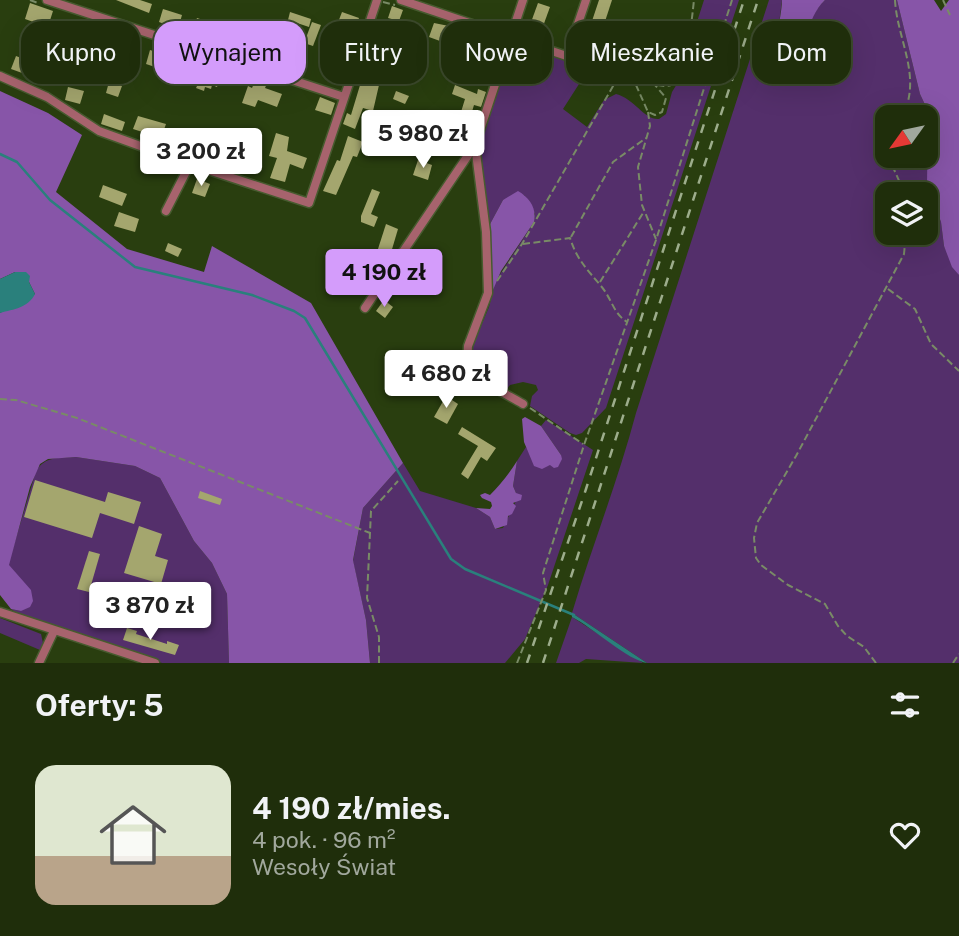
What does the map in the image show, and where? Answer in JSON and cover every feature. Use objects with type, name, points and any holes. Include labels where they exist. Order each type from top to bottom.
[{"type":"street","points":[[47,0],[344,97]]},
{"type":"street","points":[[0,76],[47,97],[99,131],[190,164],[309,202],[377,0]]},
{"type":"street","points":[[401,0],[461,21]]},
{"type":"street","points":[[516,21],[523,0]]},
{"type":"street","points":[[579,21],[586,0]]},
{"type":"street","points":[[365,308],[475,145],[495,84]]},
{"type":"street","points":[[475,145],[486,232],[488,293],[468,346],[469,364],[479,377],[523,404]]},
{"type":"street","points":[[166,211],[190,164]]},
{"type":"street","points":[[0,612],[155,663]]},
{"type":"street","points":[[39,663],[54,631]]},
{"type":"path","points":[[690,21],[694,0]]},
{"type":"path","points":[[517,663],[546,590],[543,573],[584,444],[656,240],[732,0]]},
{"type":"path","points":[[895,0],[898,25],[904,37],[910,70],[906,105]]},
{"type":"path","points":[[943,0],[950,15]]},
{"type":"path","points":[[488,293],[522,244],[614,84]]},
{"type":"path","points":[[635,84],[648,112],[650,126],[638,167],[645,211],[656,240]]},
{"type":"path","points":[[648,112],[655,115],[662,112],[665,106],[666,98],[653,84]]},
{"type":"path","points":[[655,84],[664,87],[673,84]]},
{"type":"path","points":[[627,322],[613,310],[611,300],[575,253],[570,238],[613,162],[647,138]]},
{"type":"path","points":[[599,283],[645,211]]},
{"type":"path","points":[[522,244],[570,238]]},
{"type":"path","points":[[876,663],[864,648],[838,626],[825,604],[788,585],[761,565],[756,558],[754,538],[757,523],[887,288],[904,254],[904,245]]},
{"type":"path","points":[[887,288],[915,309],[931,344],[959,371]]},
{"type":"path","points":[[0,399],[16,400],[77,418],[370,533]]},
{"type":"path","points":[[523,404],[584,444]]},
{"type":"path","points":[[379,663],[379,638],[368,598],[371,511],[398,481]]},
{"type":"path","points":[[953,663],[959,654]]},
{"type":"shaded area","points":[[704,0],[739,0],[732,21],[697,21]]},
{"type":"shaded area","points":[[769,0],[782,0],[779,21],[762,21]]},
{"type":"shaded area","points":[[782,0],[825,0],[811,21],[779,21]]},
{"type":"shaded area","points":[[825,0],[897,0],[920,94],[925,105],[875,105],[875,168],[930,168],[931,182],[875,182],[875,245],[938,245],[938,214],[944,246],[959,275],[959,663],[647,663],[572,613],[752,53],[752,84],[851,84],[851,21],[811,21],[815,13]]},
{"type":"shaded area","points":[[897,0],[934,0],[941,11],[949,0],[959,0],[959,275],[952,267],[944,246],[938,214],[938,182],[927,182],[927,168],[938,168],[938,105],[925,105],[920,94]]},
{"type":"shaded area","points":[[552,55],[566,60],[566,84],[579,84],[563,109],[587,127],[604,100],[616,94],[629,100],[649,116],[659,119],[666,114],[677,84],[712,84],[606,408],[582,433],[576,435],[530,406],[532,396],[538,390],[536,385],[523,382],[510,385],[506,390],[477,371],[473,360],[472,347],[489,307],[495,282],[534,222],[535,214],[524,195],[503,200],[489,226],[478,152],[500,84],[552,84]]},
{"type":"shaded area","points":[[0,91],[48,113],[82,135],[56,192],[127,249],[204,272],[212,246],[311,303],[403,463],[363,508],[353,560],[366,620],[370,663],[229,663],[227,594],[212,563],[194,541],[160,478],[135,466],[76,457],[48,459],[40,464],[30,487],[9,565],[31,590],[33,601],[30,607],[21,611],[11,609],[0,595],[0,313],[35,294],[29,282],[15,272],[0,279]]},
{"type":"shaded area","points":[[518,191],[532,204],[534,222],[501,271],[493,290],[489,226],[503,200]]},
{"type":"shaded area","points":[[525,417],[541,426],[561,455],[558,467],[550,465],[542,469],[534,466],[524,442],[522,419]]},
{"type":"shaded area","points":[[546,420],[593,450],[548,585],[525,639],[505,663],[370,663],[366,620],[353,561],[363,508],[403,463],[420,491],[476,508],[490,517],[495,529],[503,528],[516,501],[513,486],[517,461],[526,447],[531,456],[543,466],[550,465],[561,455],[541,426]]},
{"type":"shaded area","points":[[76,457],[135,466],[160,478],[194,541],[212,563],[227,594],[229,663],[162,663],[19,615],[11,609],[21,611],[31,591],[8,565],[36,471],[48,460]]},
{"type":"shaded area","points":[[517,461],[513,486],[516,493],[522,495],[521,500],[513,503],[516,506],[508,516],[507,525],[495,529],[490,517],[476,508],[490,509],[492,506],[491,502],[480,495],[490,495]]},
{"type":"shaded area","points":[[572,617],[643,663],[586,659],[579,663],[556,663]]},
{"type":"shaded area","points":[[0,618],[41,634],[43,643],[40,650],[0,633]]},
{"type":"water","points":[[15,272],[26,272],[30,276],[29,282],[35,294],[25,305],[0,313],[0,279]]},
{"type":"water","points":[[572,613],[647,663],[621,650],[572,617]]},
{"type":"building","points":[[116,0],[140,0],[152,4],[149,13]]},
{"type":"building","points":[[599,0],[612,0],[605,21],[592,21]]},
{"type":"building","points":[[30,3],[53,11],[50,21],[25,19]]},
{"type":"building","points":[[538,3],[550,7],[545,21],[531,21]]},
{"type":"building","points":[[392,6],[403,10],[399,21],[388,18]]},
{"type":"building","points":[[163,9],[182,15],[180,21],[159,21]]},
{"type":"building","points":[[290,12],[311,19],[309,27],[306,26],[306,21],[288,20]]},
{"type":"building","points":[[342,12],[359,18],[358,21],[339,21]]},
{"type":"building","points":[[312,22],[320,25],[313,46],[306,44]]},
{"type":"building","points":[[434,23],[441,24],[441,41],[429,37]]},
{"type":"building","points":[[150,50],[154,51],[154,67],[146,64]]},
{"type":"building","points":[[16,56],[21,58],[21,73],[11,69]]},
{"type":"building","points":[[108,84],[122,86],[118,97],[106,93]]},
{"type":"building","points":[[192,84],[218,84],[217,87],[212,85],[211,89],[205,87],[204,91],[196,88],[197,86]]},
{"type":"building","points":[[254,84],[267,84],[265,88],[282,94],[277,107],[258,100],[255,107],[242,103],[248,86],[252,88]]},
{"type":"building","points":[[360,84],[379,85],[373,111],[363,108],[355,129],[343,124],[347,113],[351,115]]},
{"type":"building","points":[[455,85],[477,94],[478,89],[486,92],[481,107],[474,105],[467,128],[453,123],[457,111],[461,112],[465,99],[452,94]]},
{"type":"building","points":[[68,87],[84,91],[80,104],[65,100]]},
{"type":"building","points":[[396,91],[409,96],[405,104],[393,99]]},
{"type":"building","points":[[320,97],[335,103],[331,115],[315,110]]},
{"type":"building","points":[[104,114],[125,122],[122,131],[101,124]]},
{"type":"building","points":[[138,116],[166,124],[161,138],[133,129]]},
{"type":"building","points":[[177,129],[203,135],[202,139],[254,157],[250,170],[216,159],[214,163],[188,154],[190,147],[173,142]]},
{"type":"building","points":[[276,133],[289,137],[287,151],[307,158],[303,169],[290,164],[285,182],[270,178],[277,158],[269,156]]},
{"type":"building","points":[[449,135],[459,139],[454,151],[444,147]]},
{"type":"building","points":[[348,136],[363,142],[357,157],[353,156],[336,195],[323,191],[337,160],[340,161]]},
{"type":"building","points":[[418,160],[432,165],[428,180],[413,175]]},
{"type":"building","points":[[197,179],[210,184],[205,197],[192,193]]},
{"type":"building","points":[[103,185],[127,194],[122,206],[99,197]]},
{"type":"building","points":[[372,189],[380,192],[371,214],[378,217],[374,227],[361,222]]},
{"type":"building","points":[[119,212],[139,219],[135,232],[114,226]]},
{"type":"building","points":[[386,224],[398,229],[390,256],[377,252]]},
{"type":"building","points":[[168,243],[182,249],[178,257],[165,251]]},
{"type":"building","points":[[384,300],[393,307],[385,318],[376,311]]},
{"type":"building","points":[[446,396],[458,404],[447,424],[434,417]]},
{"type":"building","points":[[462,427],[496,448],[487,461],[481,457],[468,479],[461,474],[478,446],[458,434]]},
{"type":"building","points":[[35,480],[105,502],[108,492],[141,502],[134,524],[100,513],[92,538],[24,517]]},
{"type":"building","points":[[200,491],[222,499],[220,505],[198,498]]},
{"type":"building","points":[[139,526],[162,534],[155,556],[168,560],[161,584],[124,573]]},
{"type":"building","points":[[89,551],[100,554],[89,592],[77,589]]},
{"type":"building","points":[[127,628],[137,631],[136,634],[179,645],[175,655],[123,640]]},
{"type":"waterway","points":[[0,154],[17,162],[50,200],[135,267],[252,295],[305,318],[451,559],[465,569],[574,615]]},
{"type":"railway","points":[[527,663],[744,0]]},
{"type":"railway","points":[[543,663],[758,0]]}]
